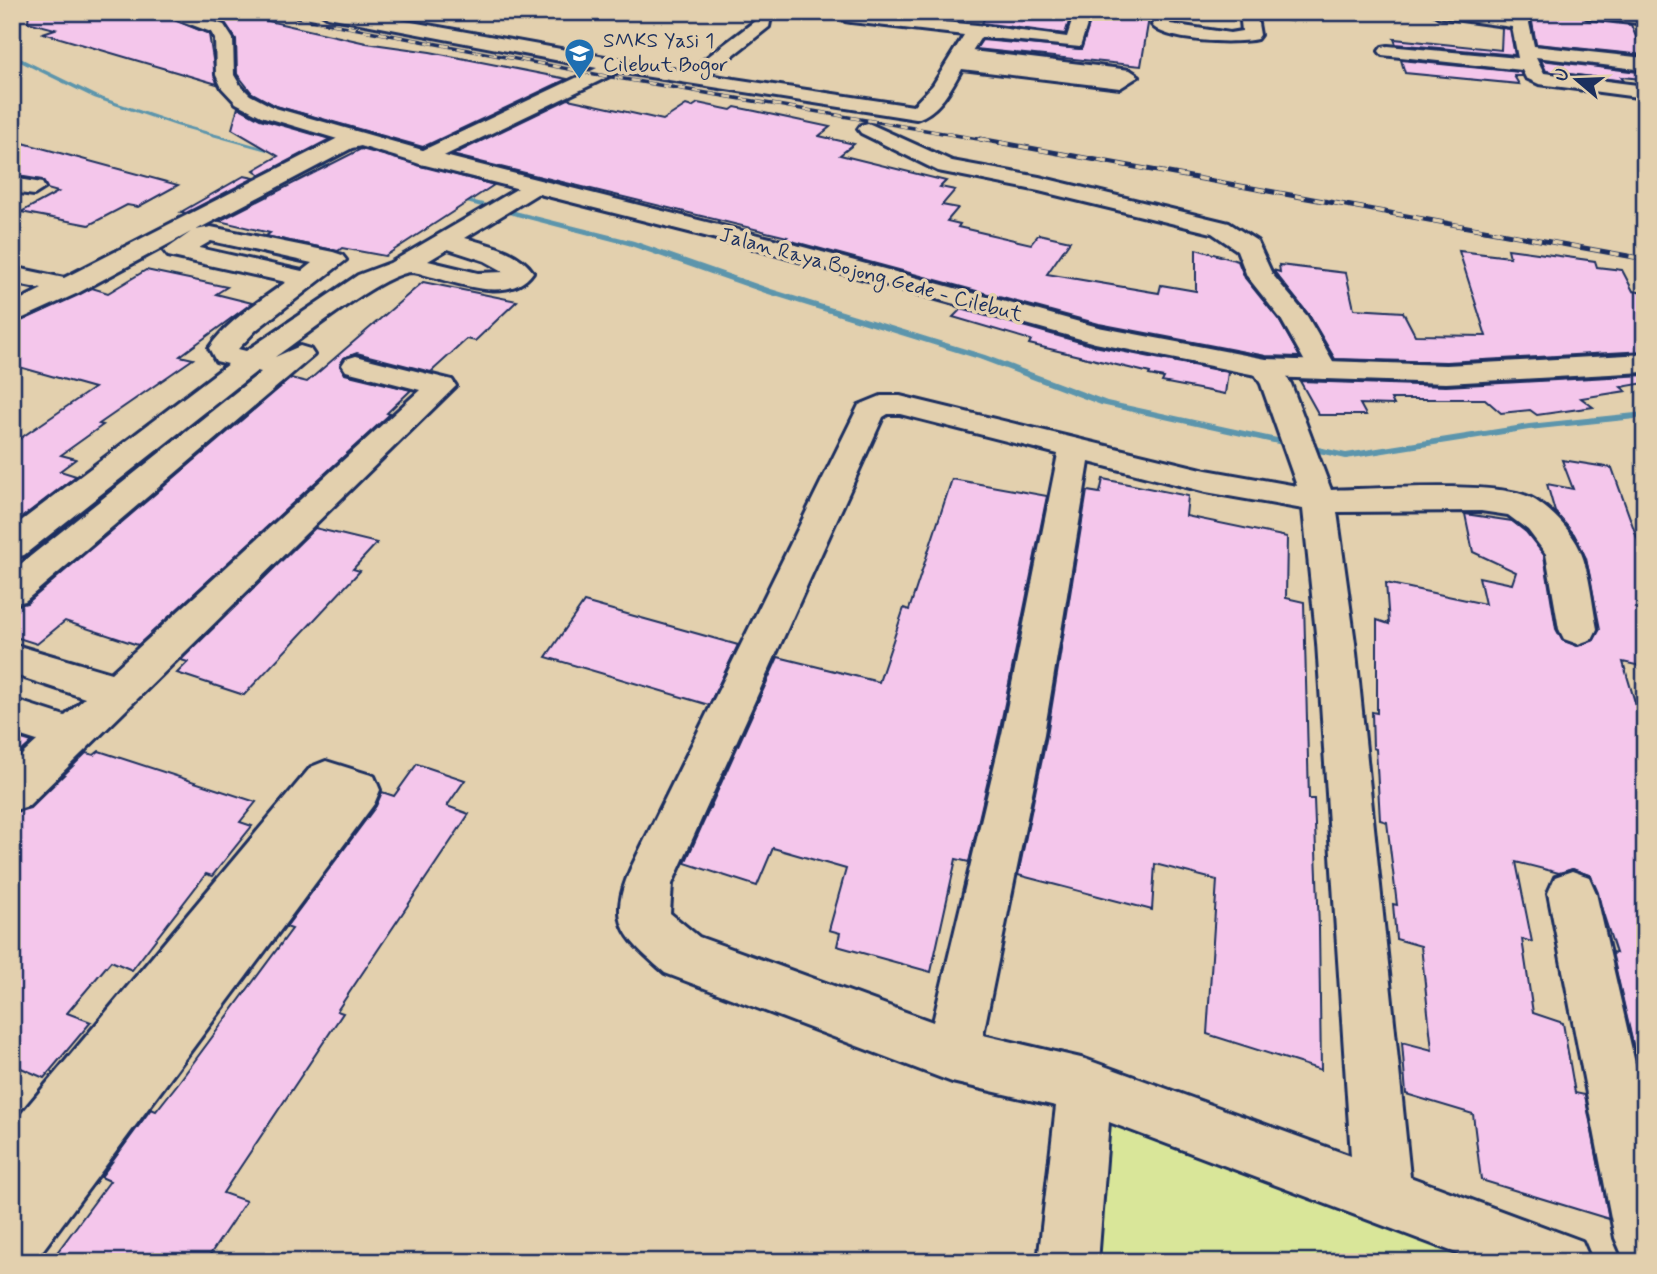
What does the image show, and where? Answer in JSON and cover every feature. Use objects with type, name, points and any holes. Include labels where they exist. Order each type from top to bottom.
[{"type":"street","name":"Jalan Raya Bojong Gede - Cilebut","points":[[166,12],[218,29],[223,39],[225,75],[232,88],[243,99],[268,112],[528,189],[765,244],[1095,335],[1271,376],[1323,370],[1446,374],[1645,363]]},
{"type":"street","points":[[328,12],[616,66],[916,113],[923,110],[977,30]]},
{"type":"street","points":[[692,78],[763,23],[764,12]]},
{"type":"street","points":[[849,20],[926,18],[977,30],[1006,27],[1074,43],[1083,12]]},
{"type":"street","points":[[1164,12],[1161,25],[1172,31],[1244,38],[1253,31],[1248,12]]},
{"type":"street","points":[[1439,12],[1517,18],[1526,58],[1533,74],[1539,78],[1645,92]]},
{"type":"street","points":[[1587,12],[1645,19]]},
{"type":"street","points":[[1388,51],[1645,64]]},
{"type":"street","points":[[959,59],[1130,76],[1120,82],[959,59]]},
{"type":"street","points":[[425,158],[616,66]]},
{"type":"street","points":[[868,129],[946,166],[1039,184],[1220,228],[1231,233],[1248,246],[1260,276],[1293,316],[1323,370]]},
{"type":"street","points":[[12,315],[332,150],[351,141],[362,140]]},
{"type":"street","points":[[12,547],[252,360],[367,281],[402,266],[528,189]]},
{"type":"street","points":[[282,368],[226,355],[223,348],[246,324],[333,260],[211,234],[204,235],[177,251],[305,279]]},
{"type":"street","points":[[402,266],[478,281],[514,279],[520,272],[514,265],[488,253],[443,240]]},
{"type":"street","points":[[12,591],[208,433],[282,368],[386,291],[398,280],[402,266]]},
{"type":"street","points":[[12,275],[69,287]]},
{"type":"street","points":[[12,792],[115,691],[441,386],[356,365]]},
{"type":"street","points":[[1271,376],[1314,486],[1336,643],[1383,1198]]},
{"type":"street","points":[[1561,1262],[1085,1086],[952,1055],[683,956],[645,923],[648,884],[870,412],[881,405],[900,405],[1206,481],[1314,486],[1517,505],[1540,522],[1563,551],[1578,629]]},
{"type":"street","points":[[952,1055],[1023,734],[1075,450]]},
{"type":"street","points":[[12,659],[115,691]]},
{"type":"street","points":[[12,716],[71,735]]},
{"type":"street","points":[[12,1170],[326,780],[358,790],[12,1242]]},
{"type":"street","points":[[1572,893],[1645,1238]]},
{"type":"street","points":[[1068,1262],[1085,1086]]},
{"type":"green space","points":[[1085,1086],[1561,1262],[1069,1262]]},
{"type":"building","points":[[29,12],[156,12],[209,34],[217,84],[43,33],[55,29],[28,22]]},
{"type":"building","points":[[193,12],[228,12],[366,43],[430,52],[567,79],[423,147],[276,106],[252,93],[237,74],[236,39],[226,24]]},
{"type":"building","points":[[988,12],[1072,12],[1065,34],[982,23]]},
{"type":"building","points":[[1093,12],[1150,12],[1141,66],[976,49],[982,40],[1081,49]]},
{"type":"building","points":[[1524,12],[1577,13],[1587,20],[1631,25],[1644,55],[1536,44],[1532,22]]},
{"type":"building","points":[[1502,28],[1510,29],[1515,55],[1396,44],[1394,39],[1501,50]]},
{"type":"building","points":[[1401,60],[1520,72],[1522,76],[1514,76],[1519,84],[1405,73]]},
{"type":"building","points":[[1541,60],[1638,72],[1643,79],[1621,77],[1624,81],[1546,71]]},
{"type":"building","points":[[568,99],[663,120],[686,105],[692,107],[698,103],[731,110],[735,107],[830,127],[819,136],[854,144],[840,155],[946,181],[940,187],[955,190],[942,205],[958,208],[947,221],[960,224],[958,227],[1031,244],[1039,234],[1070,241],[1047,274],[1159,293],[1161,285],[1196,291],[1196,249],[1238,261],[1245,278],[1279,320],[1300,357],[1266,356],[1099,324],[784,239],[787,237],[452,155]]},
{"type":"building","points":[[238,107],[260,119],[330,139],[261,175],[254,170],[278,156],[232,129]]},
{"type":"building","points":[[12,140],[178,185],[138,207],[127,205],[89,225],[21,212],[58,192],[47,189],[42,180],[12,175]]},
{"type":"building","points":[[361,149],[494,185],[385,256],[342,248],[338,251],[266,236],[270,233],[219,221]]},
{"type":"building","points":[[244,176],[254,178],[186,213],[181,212]]},
{"type":"building","points":[[1508,249],[1595,261],[1597,267],[1622,270],[1633,291],[1645,293],[1645,351],[1446,362],[1335,359],[1309,315],[1273,270],[1280,272],[1279,265],[1346,273],[1354,309],[1403,312],[1415,335],[1486,336],[1459,251],[1510,257]]},
{"type":"building","points":[[146,270],[227,287],[216,294],[252,303],[180,356],[193,359],[99,424],[103,425],[61,455],[76,459],[60,471],[76,476],[12,525],[12,444],[94,388],[12,365],[12,325],[92,288],[108,293]]},
{"type":"building","points":[[423,282],[517,301],[475,341],[467,339],[431,372],[357,353],[344,358],[340,366],[345,374],[411,390],[387,413],[390,414],[138,645],[65,621],[37,644],[12,636],[12,606],[27,603],[291,378],[307,382]]},
{"type":"building","points":[[961,309],[1094,346],[1228,372],[1225,394],[1162,382],[1164,378],[1149,375],[1150,373],[1029,344],[1031,340],[953,317]]},
{"type":"building","points":[[1645,375],[1645,383],[1621,387],[1626,391],[1581,398],[1593,407],[1537,415],[1530,410],[1501,413],[1485,399],[1391,399],[1394,405],[1360,404],[1366,415],[1319,415],[1300,381],[1446,386]]},
{"type":"building","points":[[1562,460],[1612,468],[1645,560],[1645,667],[1623,662],[1645,736],[1645,1061],[1638,1062],[1636,1057],[1612,952],[1616,953],[1591,876],[1573,869],[1559,873],[1516,862],[1532,942],[1522,939],[1533,1013],[1563,1023],[1575,1093],[1585,1095],[1609,1219],[1481,1180],[1473,1114],[1406,1094],[1402,1042],[1432,1050],[1421,946],[1396,939],[1393,904],[1397,905],[1387,822],[1380,820],[1376,749],[1373,748],[1372,712],[1377,713],[1377,620],[1389,624],[1386,583],[1485,604],[1479,577],[1512,584],[1516,572],[1473,552],[1465,514],[1512,521],[1526,532],[1544,555],[1556,629],[1562,640],[1577,646],[1594,640],[1600,629],[1586,558],[1574,534],[1555,512],[1547,484],[1573,489]]},
{"type":"building","points":[[952,479],[1047,496],[999,733],[969,862],[956,859],[931,972],[837,946],[840,933],[829,930],[846,869],[773,848],[757,886],[685,863],[778,657],[879,682],[904,608],[909,610]]},
{"type":"building","points":[[1103,479],[1188,496],[1186,516],[1287,537],[1286,598],[1304,602],[1309,799],[1314,799],[1319,928],[1321,1070],[1207,1034],[1217,880],[1155,864],[1152,910],[1018,875],[1047,735],[1087,491],[1100,493]]},
{"type":"building","points":[[315,528],[377,543],[353,569],[360,571],[244,695],[177,673],[188,662],[181,660]]},
{"type":"building","points":[[584,602],[738,645],[709,705],[546,657]]},
{"type":"building","points":[[12,736],[32,742],[12,760]]},
{"type":"building","points":[[99,751],[256,802],[240,822],[252,826],[212,876],[206,874],[132,970],[111,961],[67,1013],[91,1022],[44,1078],[12,1064],[12,813],[30,808],[86,753],[94,755]]},
{"type":"building","points":[[417,764],[465,780],[447,806],[469,814],[337,1011],[343,1013],[223,1193],[246,1201],[205,1262],[50,1262],[110,1181],[101,1177],[151,1109],[156,1111],[179,1082],[292,929],[286,927],[376,806],[382,792],[394,796]]},
{"type":"waterway","points":[[12,56],[96,97],[178,125],[341,170]]},
{"type":"waterway","points":[[454,197],[631,243],[768,291],[982,357],[1104,403],[1346,456],[1529,427],[1645,415]]},
{"type":"railway","points":[[269,12],[600,75],[990,141]]},
{"type":"railway","points":[[980,139],[1645,259]]},
{"type":"place","name":"SMKS Yasi 1 Cilebut Bogor","points":[[580,80]]}]
